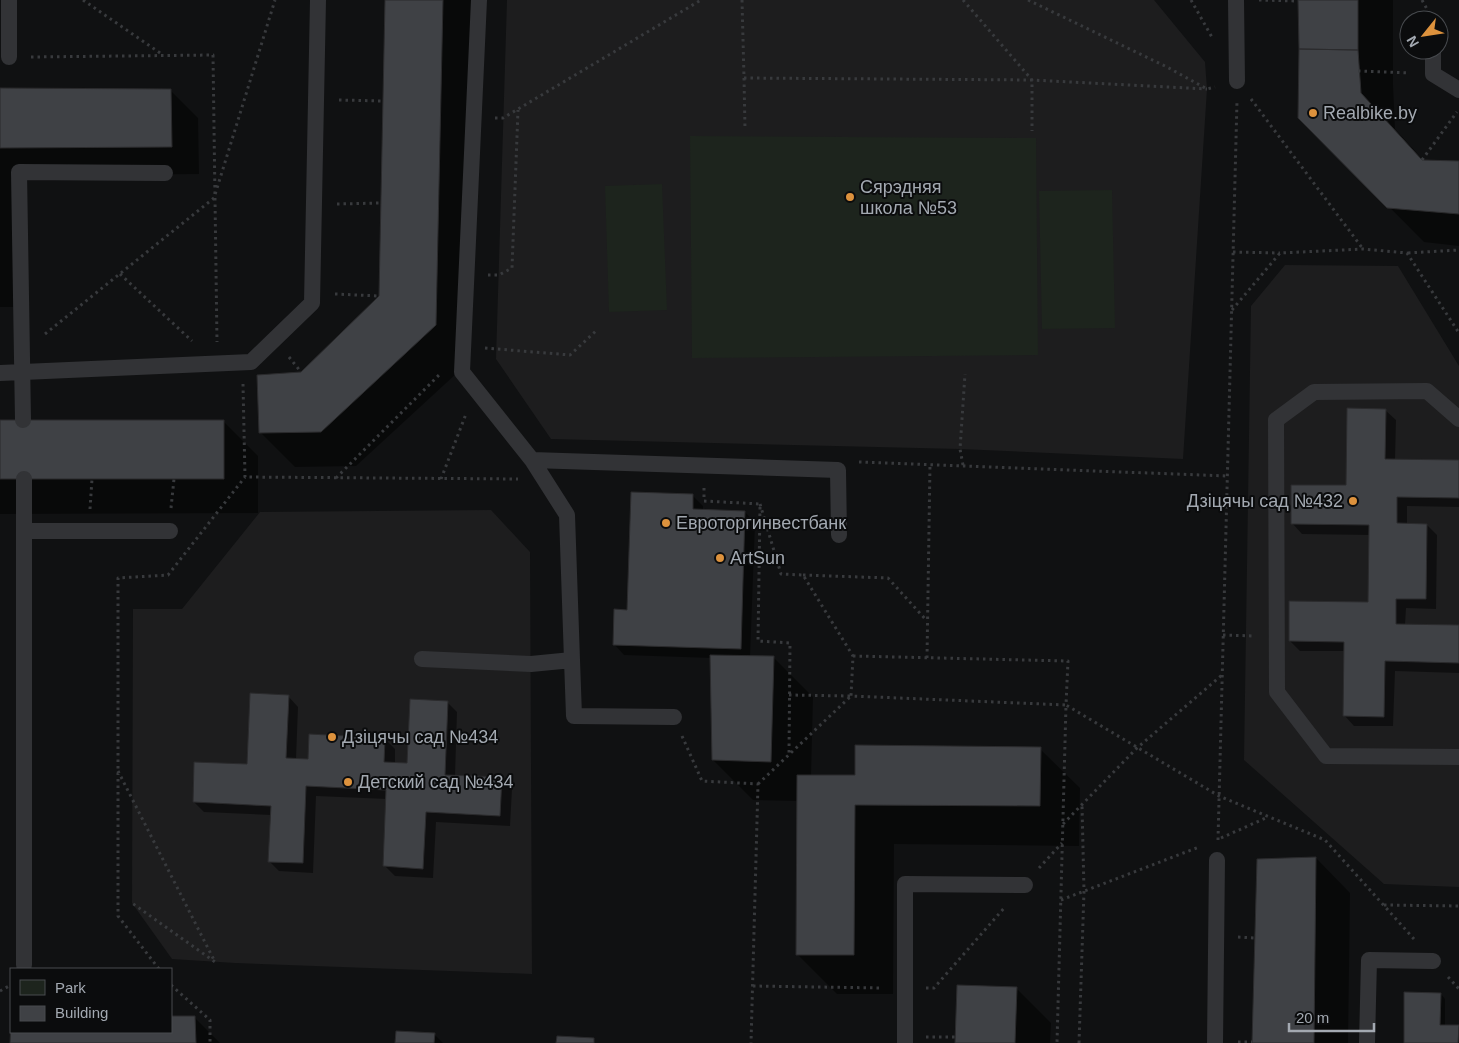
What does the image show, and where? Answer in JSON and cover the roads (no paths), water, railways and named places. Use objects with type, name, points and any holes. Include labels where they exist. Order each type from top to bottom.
[{"type":"lane","points":[[9,0],[9,58]]},
{"type":"lane","points":[[0,373],[251,362],[312,303],[318,0]]},
{"type":"lane","points":[[478,0],[462,372],[532,460],[567,515],[574,716],[674,717]]},
{"type":"lane","points":[[1236,0],[1237,81]]},
{"type":"lane","points":[[1433,60],[1433,74],[1459,90]]},
{"type":"lane","points":[[23,420],[19,172],[165,173]]},
{"type":"lane","points":[[1459,419],[1427,391],[1314,392],[1276,420],[1277,692],[1326,756],[1459,757]]},
{"type":"lane","points":[[532,460],[838,470],[839,535]]},
{"type":"lane","points":[[24,479],[24,965]]},
{"type":"lane","points":[[24,531],[170,531]]},
{"type":"lane","points":[[422,659],[531,664],[572,660]]},
{"type":"lane","points":[[1215,1043],[1217,860]]},
{"type":"lane","points":[[905,1040],[905,884],[1025,884]]},
{"type":"lane","points":[[1367,1043],[1369,960],[1433,960]]},
{"type":"place","name":"Realbike.by","points":[[1313,113]]},
{"type":"place","name":"Сярэдняя школа №53","points":[[850,197]]},
{"type":"place","name":"Дзіцячы сад №432","points":[[1353,501]]},
{"type":"place","name":"Евроторгинвестбанк","points":[[666,523]]},
{"type":"place","name":"ArtSun","points":[[720,558]]},
{"type":"place","name":"Дзіцячы сад №434","points":[[332,737]]},
{"type":"place","name":"Детский сад №434","points":[[348,782]]}]
